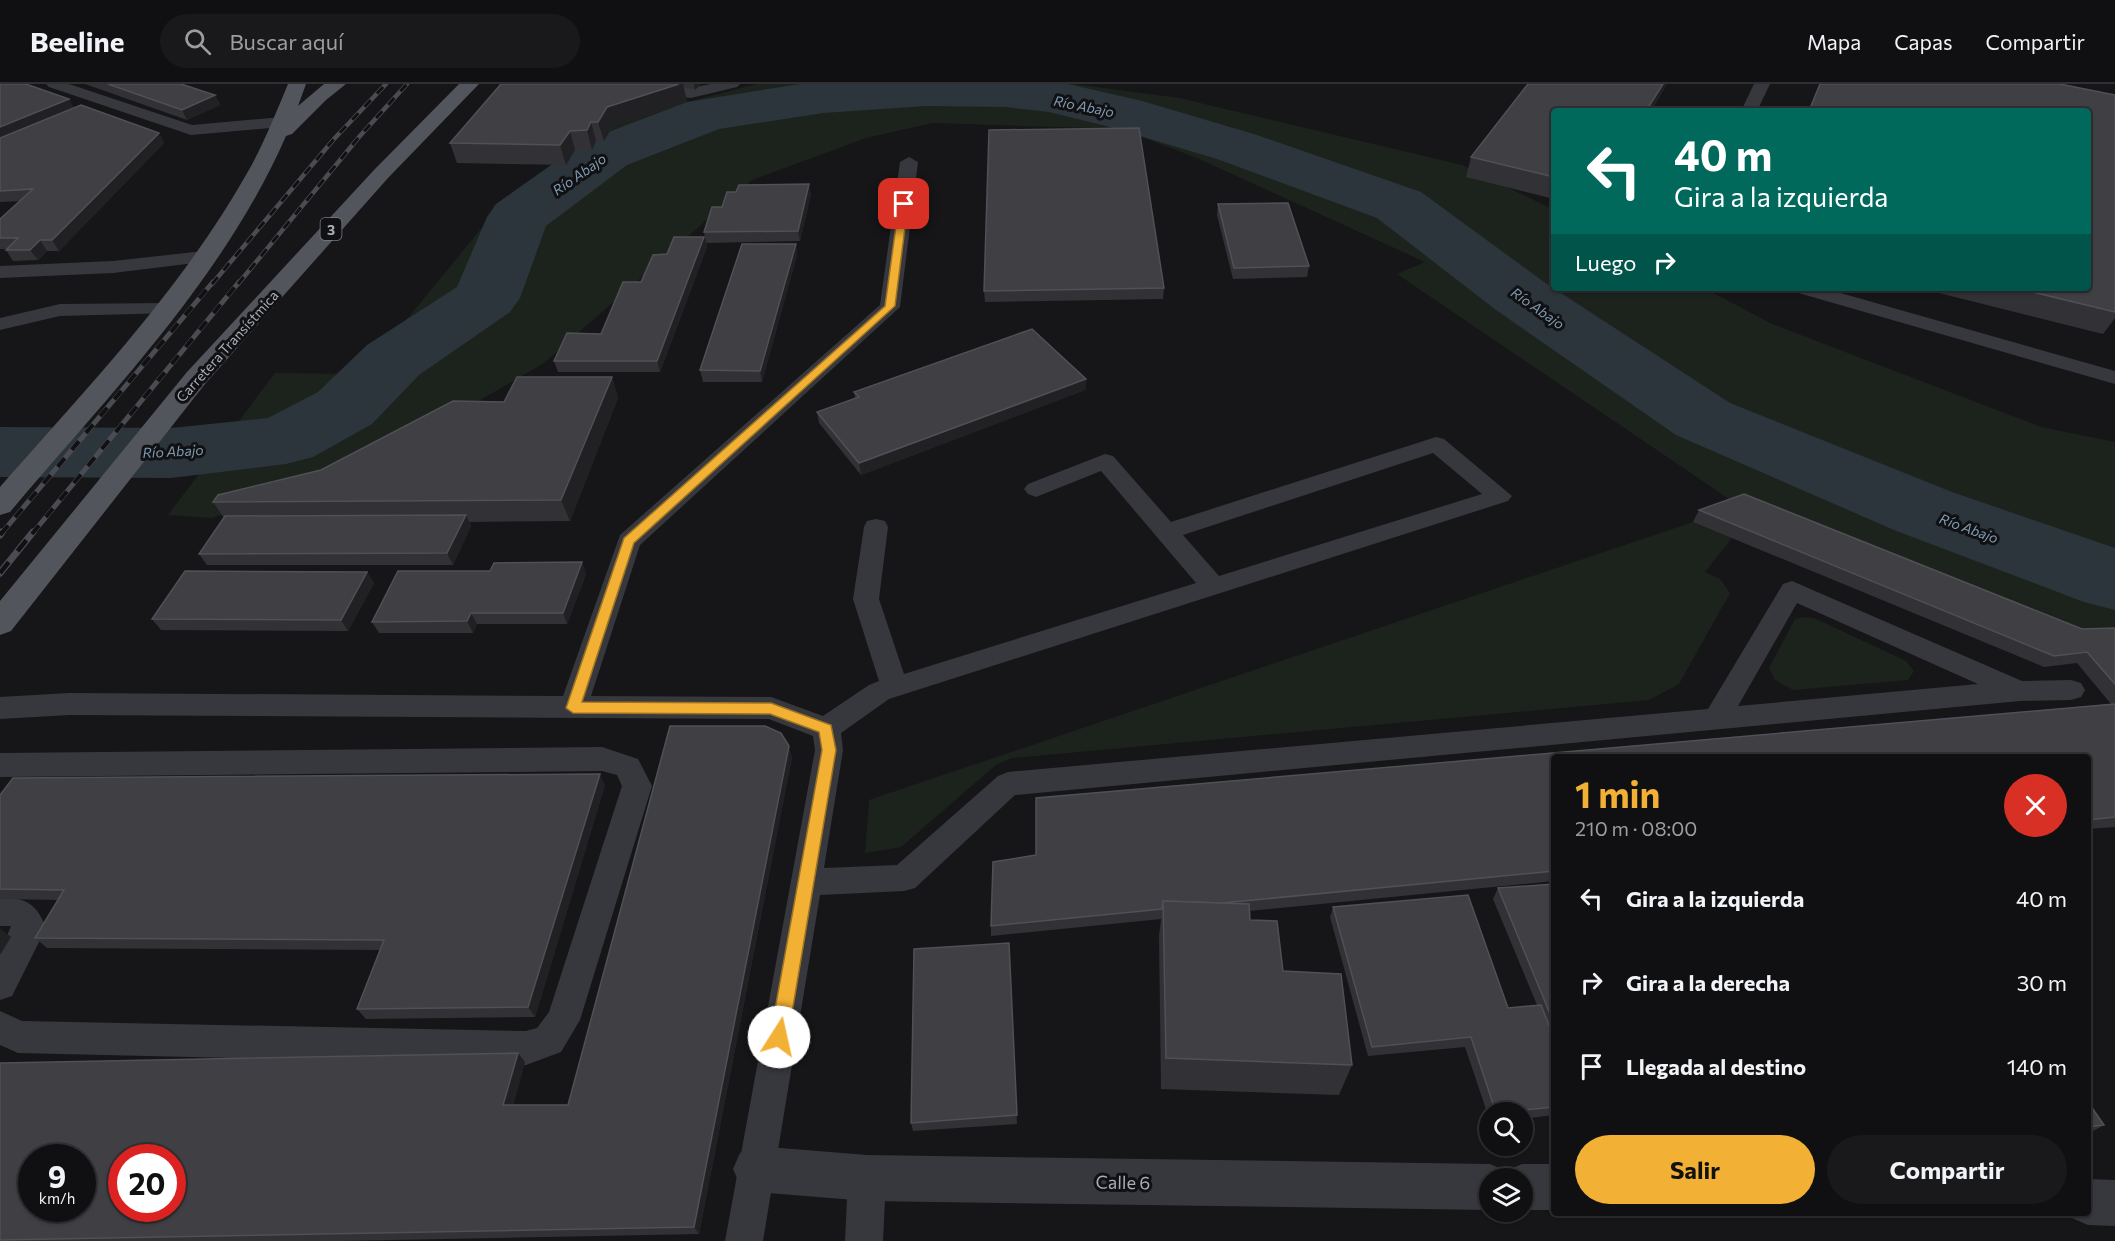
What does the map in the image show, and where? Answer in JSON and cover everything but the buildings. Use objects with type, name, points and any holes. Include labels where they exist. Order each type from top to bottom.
[{"type":"main road","points":[[0,505],[166,309],[204,257],[250,189],[278,132],[297,84]]},
{"type":"main road","points":[[278,132],[319,96],[337,84]]},
{"type":"main road","points":[[435,122],[444,98],[446,84]]},
{"type":"main road","name":"Carretera Transístmica","points":[[0,623],[196,378],[381,174],[435,122],[470,84]]},
{"type":"street","name":"Calle 6","points":[[756,1170],[867,1178],[1479,1187]]},
{"type":"street","points":[[1533,1187],[1551,1188]]},
{"type":"street","points":[[2091,1202],[2115,1203]]},
{"type":"lane","points":[[54,84],[191,130],[278,132]]},
{"type":"lane","points":[[606,84],[691,93],[732,84]]},
{"type":"lane","points":[[1750,108],[1762,84]]},
{"type":"lane","points":[[573,708],[628,541],[890,306],[909,162]]},
{"type":"lane","points":[[0,272],[113,267],[204,257]]},
{"type":"lane","points":[[1812,291],[2115,378]]},
{"type":"lane","points":[[0,324],[60,310],[166,309]]},
{"type":"lane","points":[[825,729],[879,693],[1500,496],[1436,444],[1166,532]]},
{"type":"lane","points":[[1035,489],[1105,461],[1214,586]]},
{"type":"lane","points":[[876,527],[866,598],[895,688]]},
{"type":"lane","points":[[1715,721],[1792,590],[2020,691]]},
{"type":"lane","points":[[805,882],[904,878],[1008,784],[1715,721],[2020,691],[2071,690]]},
{"type":"lane","points":[[3,711],[69,704],[771,708],[825,729]]},
{"type":"lane","points":[[744,1241],[829,750],[825,729]]},
{"type":"lane","points":[[0,765],[602,759],[628,767],[637,786],[564,1020],[549,1040],[526,1047],[18,1037],[0,1027]]},
{"type":"lane","points":[[0,912],[20,912],[28,923],[23,942],[0,985]]},
{"type":"lane","points":[[864,1241],[867,1178]]},
{"type":"shaded area","points":[[757,84],[1074,84],[1179,98],[1462,165],[1551,209],[1551,291],[1710,291],[1772,324],[2041,427],[2115,442],[2115,639],[2071,640],[1738,505],[1397,274],[1425,262],[1197,158],[1121,129],[932,123],[866,138],[752,180],[544,363],[379,459],[212,518],[168,515],[275,373],[362,374],[498,208],[613,126],[687,102]]},
{"type":"shaded area","points":[[1693,522],[1732,538],[1705,572],[1720,579],[1730,593],[1679,684],[1649,700],[1012,758],[997,764],[901,847],[865,853],[869,800]]},
{"type":"shaded area","points":[[1814,618],[1906,661],[1914,671],[1908,680],[1793,690],[1775,680],[1769,668],[1795,619]]},
{"type":"waterway","name":"Río Abajo","points":[[0,452],[171,453],[286,440],[345,408],[393,360],[486,298],[518,217],[606,153],[707,114],[823,97],[926,90],[1006,91],[1049,96],[1122,113],[1237,147],[1399,205],[1520,296],[1703,419],[1923,511],[2115,580]]},
{"type":"railway","points":[[212,284],[334,139],[386,84]]},
{"type":"railway","points":[[238,284],[359,137],[407,84]]},
{"type":"railway","points":[[1,534],[213,282]]},
{"type":"railway","points":[[32,534],[239,282]]},
{"type":"railway","points":[[0,573],[33,532]]},
{"type":"route","points":[[779,1037],[829,750],[825,729],[771,708],[573,708],[628,541],[890,306],[904,204]]}]
